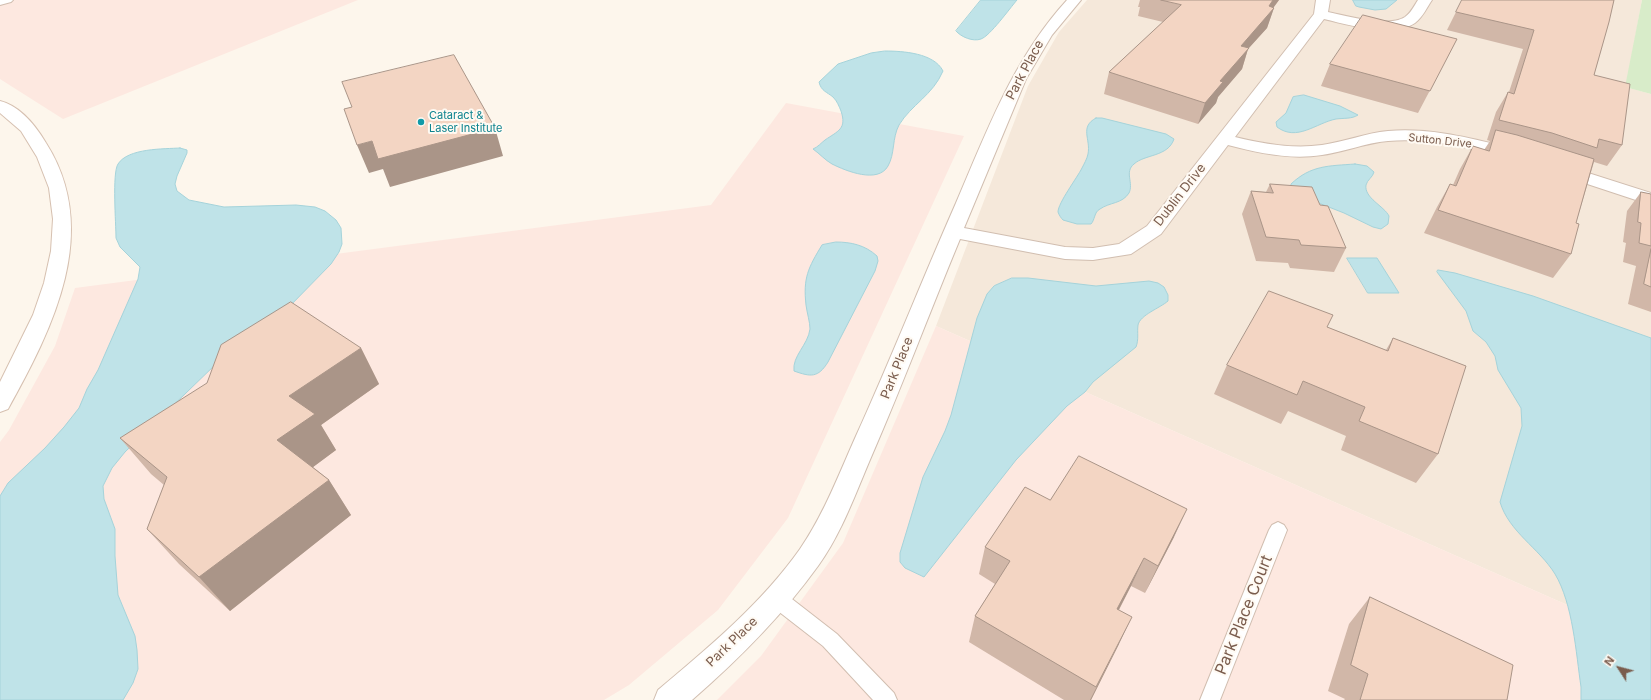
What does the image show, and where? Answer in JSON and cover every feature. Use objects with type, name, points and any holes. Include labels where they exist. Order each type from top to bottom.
[{"type":"street","name":"Park Place","points":[[669,700],[723,654],[776,598],[809,557],[834,514],[888,391],[1012,92],[1026,63],[1043,36],[1074,0]]},
{"type":"street","name":"Dublin Drive","points":[[953,232],[1065,253],[1093,254],[1124,250],[1154,230],[1322,7],[1375,25],[1396,25],[1409,21],[1416,15],[1425,0]]},
{"type":"street","points":[[0,106],[22,122],[35,137],[55,173],[64,210],[59,267],[42,321],[0,403]]},
{"type":"street","name":"Sutton Drive","points":[[1224,139],[1261,148],[1291,152],[1322,150],[1361,140],[1390,136],[1425,137],[1471,143],[1534,160],[1651,199]]},
{"type":"lane","points":[[0,2],[8,0]]},
{"type":"lane","name":"Park Place Court","points":[[1210,700],[1278,530]]},
{"type":"lane","points":[[776,598],[830,640],[887,700]]},
{"type":"shaded area","points":[[0,0],[358,0],[63,119],[0,79]]},
{"type":"shaded area","points":[[1087,0],[1642,0],[1626,87],[1651,94],[1651,642],[936,326],[1028,86],[1059,32]]},
{"type":"shaded area","points":[[786,103],[964,136],[788,518],[718,610],[629,685],[604,700],[0,700],[0,442],[9,430],[55,346],[75,288],[711,205]]},
{"type":"shaded area","points":[[936,326],[1651,642],[1651,700],[717,700],[761,656],[843,543]]},
{"type":"green space","points":[[1642,0],[1651,0],[1651,94],[1625,87]]},
{"type":"water","points":[[981,0],[1017,0],[985,37],[974,40],[961,35],[956,31]]},
{"type":"water","points":[[1353,0],[1397,0],[1386,9],[1375,10],[1356,6]]},
{"type":"water","points":[[885,51],[917,54],[933,60],[943,71],[934,87],[899,125],[895,135],[892,156],[888,166],[877,174],[870,175],[845,170],[827,161],[813,149],[837,132],[842,126],[843,122],[843,117],[837,102],[823,89],[819,82],[838,64],[871,53]]},
{"type":"water","points":[[1304,95],[1340,106],[1358,115],[1351,118],[1329,121],[1299,132],[1292,133],[1277,127],[1276,122],[1286,113],[1293,97]]},
{"type":"water","points":[[1096,118],[1102,118],[1166,134],[1174,139],[1167,149],[1144,158],[1131,167],[1129,174],[1130,189],[1126,197],[1098,210],[1091,224],[1077,224],[1063,220],[1058,212],[1068,190],[1086,160],[1089,149],[1087,129],[1088,125]]},
{"type":"water","points":[[180,148],[187,150],[187,153],[175,184],[177,191],[189,200],[224,207],[296,205],[315,207],[325,211],[336,220],[341,228],[342,244],[339,252],[331,264],[286,310],[217,363],[125,452],[112,468],[103,486],[104,499],[115,529],[115,556],[118,595],[135,636],[137,650],[138,669],[133,683],[123,700],[0,700],[0,496],[8,483],[45,448],[79,408],[87,389],[98,370],[138,279],[140,267],[120,247],[116,238],[115,177],[118,164],[123,159],[138,152],[156,149]]},
{"type":"water","points":[[1355,164],[1367,166],[1374,172],[1366,185],[1366,190],[1371,198],[1389,216],[1388,224],[1381,229],[1373,227],[1344,213],[1306,198],[1291,188],[1291,184],[1298,178],[1313,170],[1329,166]]},
{"type":"water","points":[[836,242],[852,244],[868,249],[877,256],[878,261],[875,271],[828,362],[821,371],[814,375],[810,375],[794,371],[795,360],[809,335],[810,329],[805,287],[810,267],[822,245]]},
{"type":"water","points":[[1347,258],[1377,258],[1399,293],[1368,293]]},
{"type":"water","points":[[1438,270],[1455,273],[1533,296],[1651,338],[1651,700],[1581,700],[1581,687],[1573,629],[1561,586],[1555,574],[1541,556],[1510,522],[1504,513],[1500,502],[1522,426],[1521,408],[1498,370],[1495,356],[1486,342],[1473,331],[1466,311],[1437,272]]},
{"type":"water","points":[[1012,278],[1028,278],[1096,286],[1149,281],[1158,283],[1164,287],[1168,295],[1168,301],[1142,318],[1138,325],[1138,339],[1136,347],[1093,382],[1085,392],[1067,406],[1016,460],[924,577],[905,568],[900,562],[900,553],[923,477],[951,415],[977,318],[987,294],[994,286]]},
{"type":"building","points":[[1161,0],[1273,0],[1269,6],[1274,8],[1241,46],[1249,48],[1220,81],[1223,82],[1205,103],[1109,72],[1181,5]]},
{"type":"building","points":[[1462,0],[1614,0],[1594,75],[1630,84],[1622,145],[1599,139],[1597,148],[1552,133],[1499,120],[1508,92],[1514,94],[1534,30],[1456,12]]},
{"type":"building","points":[[1363,15],[1457,39],[1430,91],[1330,64]]},
{"type":"building","name":"Cataract & Laser Institute","points":[[454,55],[495,128],[378,159],[372,141],[357,145],[344,109],[352,107],[342,82]]},
{"type":"building","points":[[1496,130],[1594,159],[1576,223],[1579,224],[1571,254],[1438,210],[1450,184],[1456,186],[1473,146],[1489,151]]},
{"type":"building","points":[[1270,184],[1312,187],[1320,205],[1328,206],[1346,248],[1301,245],[1299,240],[1266,237],[1251,191],[1273,193]]},
{"type":"building","points":[[1641,192],[1651,194],[1651,246],[1639,243],[1641,223],[1638,222]]},
{"type":"building","points":[[1651,249],[1651,287],[1644,284]]},
{"type":"building","points":[[1269,291],[1333,315],[1327,327],[1388,351],[1393,338],[1466,366],[1438,454],[1359,421],[1365,407],[1303,381],[1297,395],[1227,365]]},
{"type":"building","points":[[291,302],[361,348],[289,396],[315,414],[277,440],[329,480],[199,577],[147,529],[167,477],[120,438],[207,383],[221,345]]},
{"type":"building","points":[[1079,456],[1187,509],[1158,566],[1144,558],[1117,609],[1132,617],[1096,687],[975,616],[1010,561],[985,547],[1025,487],[1050,500]]},
{"type":"building","points":[[1370,597],[1513,665],[1507,700],[1360,700],[1368,674],[1351,665]]},
{"type":"place","name":"Cataract & Laser Institute","points":[[421,122]]}]
